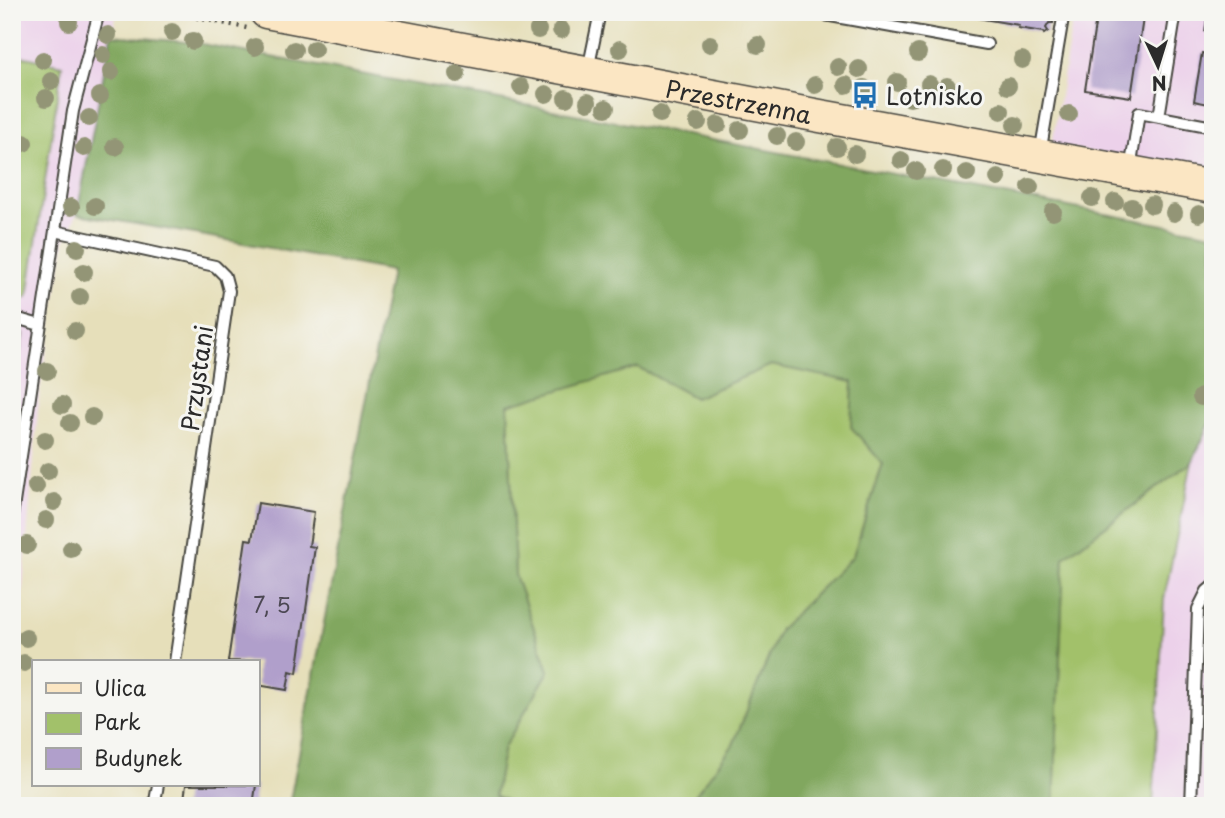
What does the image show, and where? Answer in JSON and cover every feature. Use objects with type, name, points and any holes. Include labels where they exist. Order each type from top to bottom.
[{"type":"street","name":"Przestrzenna","points":[[266,12],[1039,157],[1213,187]]},
{"type":"lane","points":[[12,516],[74,111],[99,12]]},
{"type":"lane","points":[[587,72],[600,12]]},
{"type":"lane","points":[[808,12],[987,44]]},
{"type":"lane","points":[[1039,157],[1064,12]]},
{"type":"lane","points":[[1159,117],[1176,12]]},
{"type":"lane","points":[[1129,172],[1139,113],[1213,127]]},
{"type":"lane","name":"Przystani","points":[[55,231],[215,266],[225,276],[229,291],[175,660]]},
{"type":"lane","points":[[12,317],[40,325]]},
{"type":"lane","points":[[1191,806],[1198,609],[1207,591],[1213,586]]},
{"type":"lane","points":[[155,806],[158,786]]},
{"type":"shaded area","points":[[12,12],[98,12],[116,16],[77,214],[65,240],[39,395],[12,716]]},
{"type":"shaded area","points":[[1074,12],[1213,12],[1213,174],[1052,145]]},
{"type":"shaded area","points":[[1213,417],[1213,806],[1153,806],[1164,599],[1192,462]]},
{"type":"green space","points":[[111,35],[197,43],[1213,234],[1213,417],[1192,462],[1064,557],[1054,806],[687,806],[733,745],[780,629],[853,556],[883,464],[851,427],[853,382],[771,365],[695,398],[638,367],[508,405],[515,575],[549,671],[504,747],[495,795],[515,806],[289,806],[391,271],[77,214]]},
{"type":"green space","points":[[12,54],[62,65],[28,297],[12,303]]},
{"type":"green space","points":[[12,328],[23,334],[12,401]]},
{"type":"green space","points":[[771,365],[853,382],[851,427],[883,463],[853,556],[780,629],[733,745],[687,806],[515,806],[495,795],[504,747],[549,671],[515,575],[508,404],[638,367],[695,398]]},
{"type":"green space","points":[[1192,462],[1164,599],[1153,806],[1054,806],[1064,557]]},
{"type":"building","points":[[1047,12],[1053,23],[1049,23],[1046,28],[1048,31],[1044,34],[1018,28],[1019,25],[954,14]]},
{"type":"building","points":[[1097,12],[1144,12],[1131,97],[1085,90]]},
{"type":"building","points":[[1208,12],[1213,12],[1213,33],[1205,32]]},
{"type":"building","points":[[1202,53],[1213,55],[1213,111],[1208,110],[1209,104],[1194,101]]},
{"type":"building","points":[[258,503],[314,512],[309,546],[315,547],[297,673],[290,671],[287,690],[259,685],[259,660],[228,660],[246,539],[252,540]]},
{"type":"building","points":[[186,786],[256,786],[253,806],[183,806]]},
{"type":"place","name":"Lotnisko","points":[[865,95]]}]
